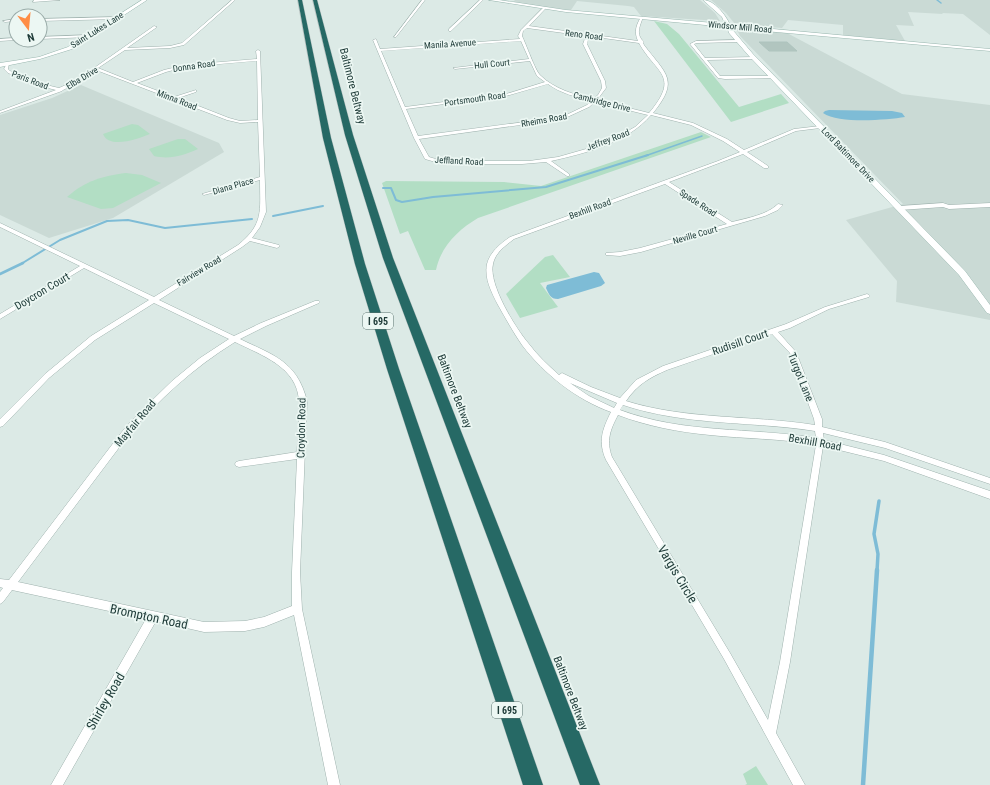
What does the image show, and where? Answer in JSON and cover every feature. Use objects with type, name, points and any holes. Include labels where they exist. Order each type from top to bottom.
[{"type":"highway","name":"I 695","points":[[300,0],[327,138],[360,264],[393,369],[533,785]]},
{"type":"highway","name":"Baltimore Beltway","points":[[315,0],[349,136],[388,258],[590,785]]},
{"type":"highway","points":[[559,706],[595,785]]},
{"type":"main road","name":"Saint Lukes Lane","points":[[0,65],[40,58],[62,52],[90,36],[145,0]]},
{"type":"main road","name":"Windsor Mill Road","points":[[491,0],[545,8],[642,18],[990,50]]},
{"type":"main road","name":"Lord Baltimore Drive","points":[[706,0],[721,13],[738,41],[962,273],[990,311]]},
{"type":"street","points":[[35,1],[59,0]]},
{"type":"street","points":[[124,49],[170,47],[183,44],[234,0]]},
{"type":"street","points":[[395,36],[424,0]]},
{"type":"street","points":[[450,30],[482,0]]},
{"type":"street","points":[[520,40],[520,34],[545,8]]},
{"type":"street","points":[[48,20],[118,18]]},
{"type":"street","name":"Jeffrey Road","points":[[547,160],[623,136],[636,128],[650,114],[664,95],[666,84],[663,73],[642,42],[637,28],[642,18]]},
{"type":"street","name":"Elba Drive","points":[[0,112],[61,90],[97,68],[155,27]]},
{"type":"street","name":"Reno Road","points":[[526,27],[642,42]]},
{"type":"street","name":"Rheims Road","points":[[416,138],[552,120],[574,114],[595,100],[602,92],[604,84],[585,44],[588,35]]},
{"type":"street","points":[[48,38],[90,36]]},
{"type":"street","name":"Jeffland Road","points":[[375,40],[424,155],[436,161],[516,162],[547,160]]},
{"type":"street","name":"Manila Avenue","points":[[379,50],[520,40]]},
{"type":"street","name":"Cambridge Drive","points":[[520,40],[538,75],[546,83],[567,94],[696,126],[744,151],[766,167]]},
{"type":"street","points":[[738,41],[692,43],[704,59],[722,78],[773,77]]},
{"type":"street","name":"Fairview Road","points":[[0,424],[60,364],[93,338],[152,299],[249,239],[255,233],[262,220],[258,51]]},
{"type":"street","points":[[704,59],[754,58]]},
{"type":"street","name":"Donna Road","points":[[133,83],[165,71],[185,66],[258,60]]},
{"type":"street","name":"Hull Court","points":[[454,68],[530,60]]},
{"type":"street","name":"Paris Road","points":[[8,64],[6,69],[9,72],[41,85],[61,90]]},
{"type":"street","name":"Minna Road","points":[[97,68],[234,121],[259,122]]},
{"type":"street","name":"Portsmouth Road","points":[[403,108],[506,95],[546,83]]},
{"type":"street","points":[[175,98],[195,91]]},
{"type":"street","name":"Bexhill Road","points":[[820,127],[795,130],[665,182],[524,233],[504,243],[492,256],[488,272],[489,281],[518,334],[535,356],[571,388],[592,402],[616,412],[655,424],[676,428],[791,437],[820,442],[891,460],[990,495]]},
{"type":"street","points":[[547,160],[567,175]]},
{"type":"street","name":"Diana Place","points":[[204,194],[262,178]]},
{"type":"street","name":"Spade Road","points":[[665,182],[731,224]]},
{"type":"street","name":"Neville Court","points":[[608,254],[620,254],[641,250],[763,215],[780,205]]},
{"type":"street","points":[[900,208],[927,207],[934,209],[947,209],[949,207],[990,205]]},
{"type":"street","name":"Croydon Road","points":[[0,225],[273,358],[287,367],[295,377],[300,387],[302,401],[296,572],[297,609],[334,785]]},
{"type":"street","points":[[249,239],[277,246]]},
{"type":"street","name":"Doycron Court","points":[[0,317],[84,266]]},
{"type":"street","name":"Rudisill Court","points":[[616,412],[628,390],[649,375],[665,368],[803,320],[827,308],[867,296]]},
{"type":"street","name":"Mayfair Road","points":[[0,598],[139,416],[183,375],[234,339],[266,323],[317,302]]},
{"type":"street","name":"Turgot Lane","points":[[773,331],[793,352],[818,419],[819,429]]},
{"type":"street","name":"Bexhill Road","points":[[551,371],[575,383],[621,402],[676,416],[819,429],[893,448],[990,481]]},
{"type":"street","name":"Vargis Circle","points":[[616,412],[607,430],[605,440],[605,448],[609,458],[772,733],[799,785]]},
{"type":"street","points":[[772,733],[787,654],[820,442],[819,429]]},
{"type":"street","points":[[239,464],[300,455]]},
{"type":"street","name":"Brompton Road","points":[[0,583],[204,628],[224,628],[264,622],[297,609]]},
{"type":"street","name":"Shirley Road","points":[[57,785],[154,618]]},
{"type":"shaded area","points":[[515,0],[700,0],[715,13],[720,21],[641,16],[634,7],[628,6],[577,1],[571,10],[512,3]]},
{"type":"shaded area","points":[[711,0],[990,0],[990,35],[963,14],[942,13],[943,14],[908,12],[914,26],[896,25],[905,41],[843,35],[843,25],[788,20],[782,28],[735,24],[726,13]]},
{"type":"shaded area","points":[[742,29],[787,33],[902,94],[990,105],[990,320],[896,302],[897,281],[846,220],[903,204],[740,36],[737,30]]},
{"type":"shaded area","points":[[81,85],[219,143],[224,152],[113,218],[49,238],[0,215],[0,115],[52,98]]},
{"type":"green space","points":[[654,21],[667,24],[679,34],[739,107],[781,94],[789,103],[731,122]]},
{"type":"green space","points":[[132,124],[138,125],[150,134],[125,142],[118,142],[106,139],[103,134]]},
{"type":"green space","points":[[701,132],[711,137],[478,218],[457,233],[446,246],[438,261],[436,270],[425,270],[408,231],[400,234],[382,183],[386,181],[504,182],[541,186]]},
{"type":"green space","points":[[178,139],[185,139],[198,149],[182,155],[160,157],[154,156],[149,149]]},
{"type":"green space","points":[[126,173],[142,175],[161,183],[113,208],[101,209],[67,197],[80,187],[94,180]]},
{"type":"green space","points":[[553,255],[570,277],[540,283],[558,307],[520,318],[506,294],[545,257]]},
{"type":"green space","points":[[756,766],[768,785],[745,785],[747,784],[743,774]]},
{"type":"water","points":[[829,110],[892,111],[902,113],[905,117],[875,120],[840,119],[823,113]]},
{"type":"water","points":[[594,272],[599,273],[605,283],[601,286],[558,299],[551,297],[546,288],[547,285]]},
{"type":"building","points":[[759,42],[787,42],[797,51],[769,51]]},
{"type":"waterway","points":[[937,0],[941,3]]},
{"type":"waterway","points":[[647,155],[702,136]]},
{"type":"waterway","points":[[383,188],[391,188],[396,200],[402,202],[433,197],[546,187],[647,155]]},
{"type":"waterway","points":[[273,216],[323,206]]},
{"type":"waterway","points":[[21,264],[60,240],[107,221],[128,220],[165,228],[252,219]]},
{"type":"waterway","points":[[0,274],[21,264]]},
{"type":"waterway","points":[[877,571],[878,554],[874,534],[879,501]]},
{"type":"waterway","points":[[863,785],[877,570]]}]
